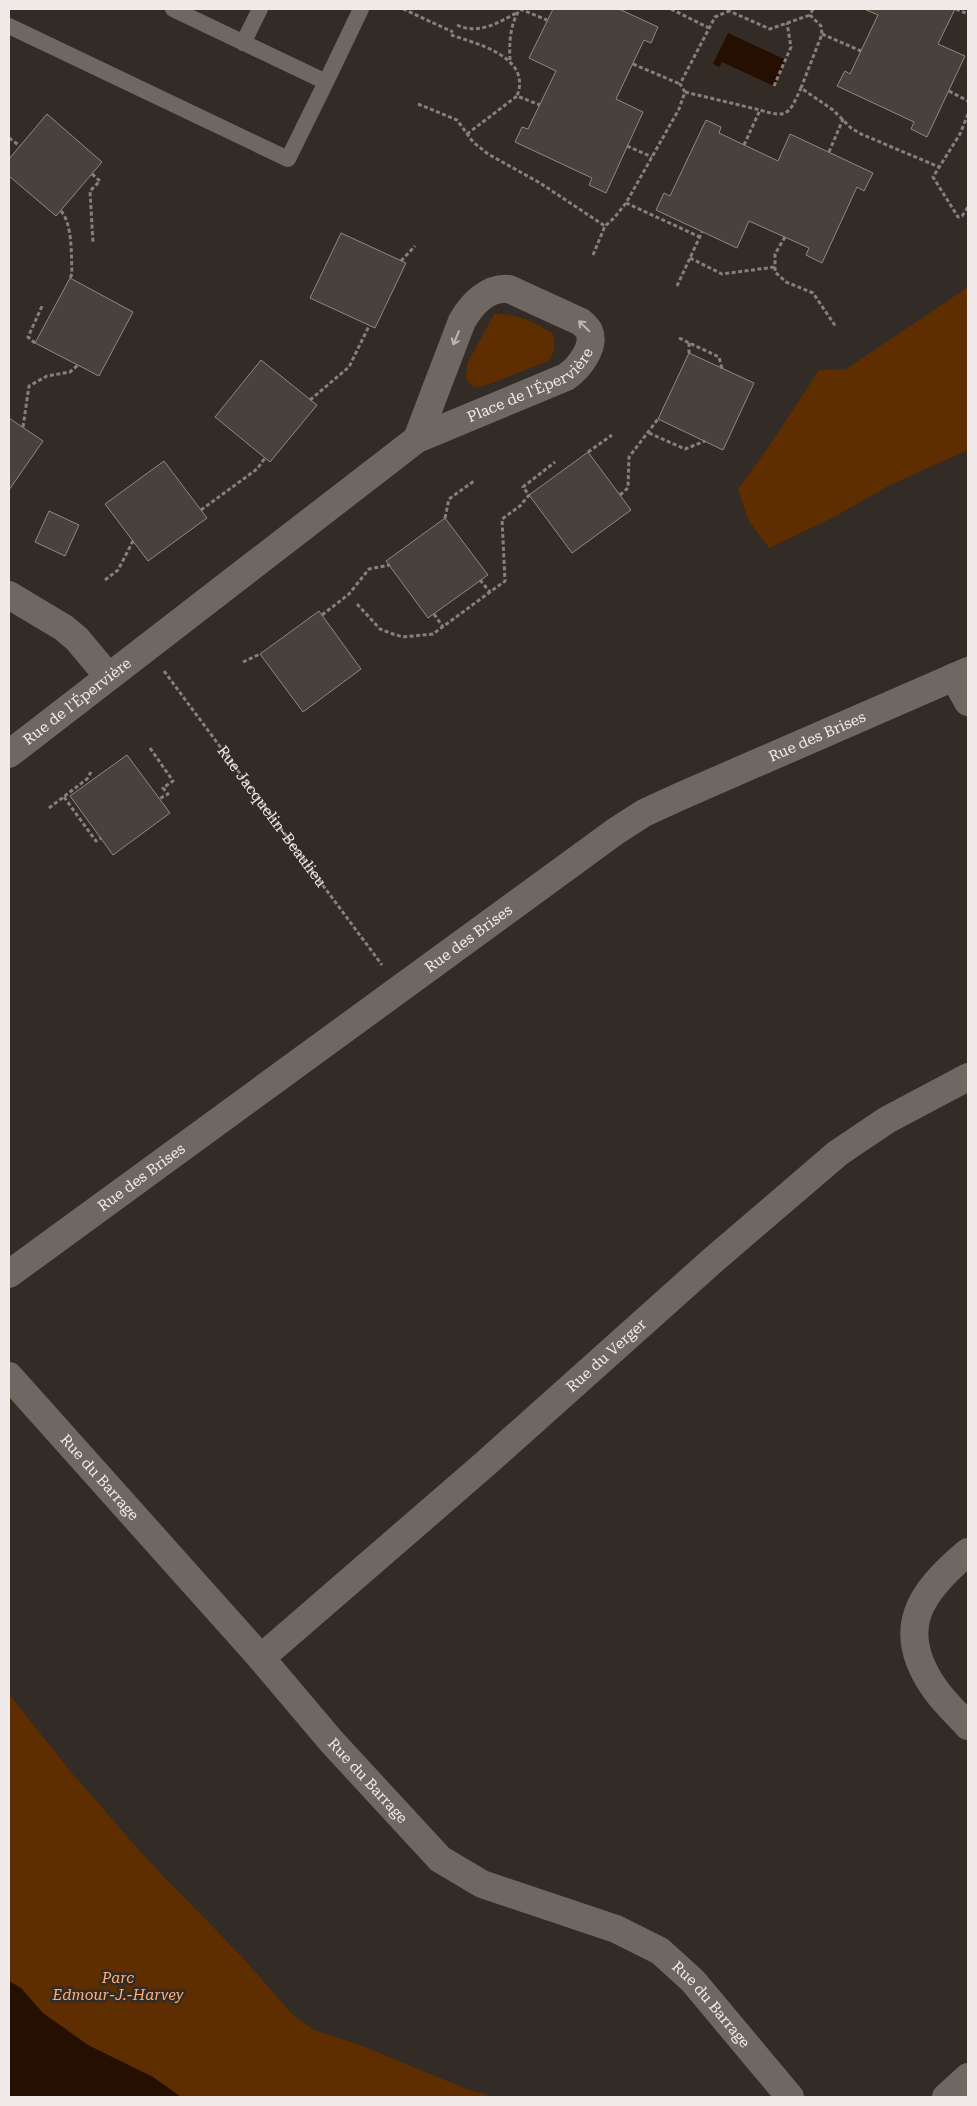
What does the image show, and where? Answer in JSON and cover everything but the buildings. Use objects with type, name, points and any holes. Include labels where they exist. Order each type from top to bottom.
[{"type":"street","name":"Place de l'Épervière","points":[[152,656],[417,438],[566,377],[576,370],[591,340],[589,331],[581,322],[509,289],[500,288],[482,297],[470,308],[462,321],[417,438]]},
{"type":"street","points":[[9,595],[64,628],[77,639],[108,676]]},
{"type":"street","name":"Rue de l'Épervière","points":[[9,754],[108,676],[152,656]]},
{"type":"street","points":[[961,674],[968,702]]},
{"type":"street","name":"Rue des Brises","points":[[9,1274],[401,989],[573,860],[630,822],[681,796],[961,674]]},
{"type":"street","name":"Rue du Verger","points":[[261,1658],[485,1464],[712,1260],[838,1153],[887,1120],[968,1077]]},
{"type":"street","name":"Rue du Barrage","points":[[9,1376],[261,1658],[332,1742],[440,1859],[482,1884],[616,1929],[660,1951],[693,1981],[790,2097]]},
{"type":"street","points":[[968,1552],[927,1592],[919,1606],[914,1624],[918,1652],[927,1677],[936,1691],[968,1726]]},
{"type":"street","points":[[946,2097],[968,2077]]},
{"type":"lane","points":[[173,9],[326,82]]},
{"type":"lane","points":[[243,42],[260,9]]},
{"type":"lane","points":[[9,26],[288,159],[361,9]]},
{"type":"path","points":[[403,9],[452,34],[502,54],[510,61],[519,76],[520,88],[517,96],[467,134]]},
{"type":"path","points":[[671,9],[709,28]]},
{"type":"path","points":[[680,84],[715,17],[730,10],[770,29],[810,15],[813,9]]},
{"type":"path","points":[[956,9],[968,14]]},
{"type":"path","points":[[510,61],[509,45],[519,10]]},
{"type":"path","points":[[519,10],[547,20]]},
{"type":"path","points":[[456,25],[467,29],[481,28],[497,23],[519,10]]},
{"type":"path","points":[[633,64],[680,84],[686,92],[778,116],[786,115],[792,108],[822,34],[821,26],[810,15]]},
{"type":"path","points":[[774,86],[791,47],[787,23]]},
{"type":"path","points":[[822,34],[861,51]]},
{"type":"path","points":[[800,88],[861,134],[939,167]]},
{"type":"path","points":[[949,91],[968,101]]},
{"type":"path","points":[[593,255],[605,226],[626,203],[679,109],[686,92]]},
{"type":"path","points":[[517,96],[540,105]]},
{"type":"path","points":[[418,104],[457,120],[467,134],[488,154],[540,183],[605,226]]},
{"type":"path","points":[[744,145],[760,110]]},
{"type":"path","points":[[968,114],[960,134],[933,177],[958,217],[962,216],[968,207]]},
{"type":"path","points":[[829,152],[843,119]]},
{"type":"path","points":[[9,138],[20,146]]},
{"type":"path","points":[[627,146],[652,157]]},
{"type":"path","points":[[92,174],[100,180],[90,190],[93,243]]},
{"type":"path","points":[[626,203],[700,237]]},
{"type":"path","points":[[61,210],[65,216],[70,246],[72,274],[70,278]]},
{"type":"path","points":[[677,286],[702,232]]},
{"type":"path","points":[[785,237],[775,254],[775,267],[779,277],[786,282],[813,293],[836,327]]},
{"type":"path","points":[[401,260],[416,246]]},
{"type":"path","points":[[690,258],[722,274],[775,267]]},
{"type":"path","points":[[35,343],[28,337],[43,304]]},
{"type":"path","points":[[310,400],[349,368],[369,326]]},
{"type":"path","points":[[679,338],[719,357],[722,368]]},
{"type":"path","points":[[689,343],[689,353]]},
{"type":"path","points":[[23,428],[29,386],[47,376],[70,372],[78,365]]},
{"type":"path","points":[[620,495],[628,488],[629,458],[658,419]]},
{"type":"path","points":[[649,433],[686,448],[705,441]]},
{"type":"path","points":[[588,452],[612,435]]},
{"type":"path","points":[[201,510],[257,469],[265,458]]},
{"type":"path","points":[[357,604],[380,629],[392,634],[403,636],[433,634],[443,627],[505,581],[502,519],[520,506],[529,495],[523,487],[555,462]]},
{"type":"path","points":[[445,518],[449,499],[474,481]]},
{"type":"path","points":[[105,580],[118,570],[133,541]]},
{"type":"path","points":[[322,616],[348,594],[369,569],[390,566]]},
{"type":"path","points":[[480,580],[490,592]]},
{"type":"path","points":[[434,614],[443,627]]},
{"type":"path","points":[[243,662],[260,654]]},
{"type":"path","name":"Rue Jacquelin-Beaulieu","points":[[152,656],[384,968]]},
{"type":"path","points":[[150,748],[173,781],[163,788],[168,794],[159,799]]},
{"type":"path","points":[[49,808],[87,779],[91,772]]},
{"type":"path","points":[[64,797],[96,841],[101,838]]},
{"type":"green space","points":[[968,287],[968,450],[890,485],[830,519],[769,548],[748,520],[738,489],[819,370],[846,369]]},
{"type":"green space","points":[[494,314],[510,315],[532,322],[553,334],[555,345],[553,352],[548,361],[484,386],[473,387],[466,379],[467,364]]},
{"type":"green space","name":"Parc Edmour-J.-Harvey","points":[[9,1694],[71,1772],[146,1858],[242,1957],[294,2016],[314,2030],[360,2045],[469,2090],[497,2097],[9,2097]]},
{"type":"shaded area","points":[[728,33],[786,60],[774,86],[722,62],[719,67],[713,64]]},
{"type":"shaded area","points":[[9,1981],[21,1988],[43,2013],[88,2045],[153,2077],[181,2097],[9,2097]]}]
